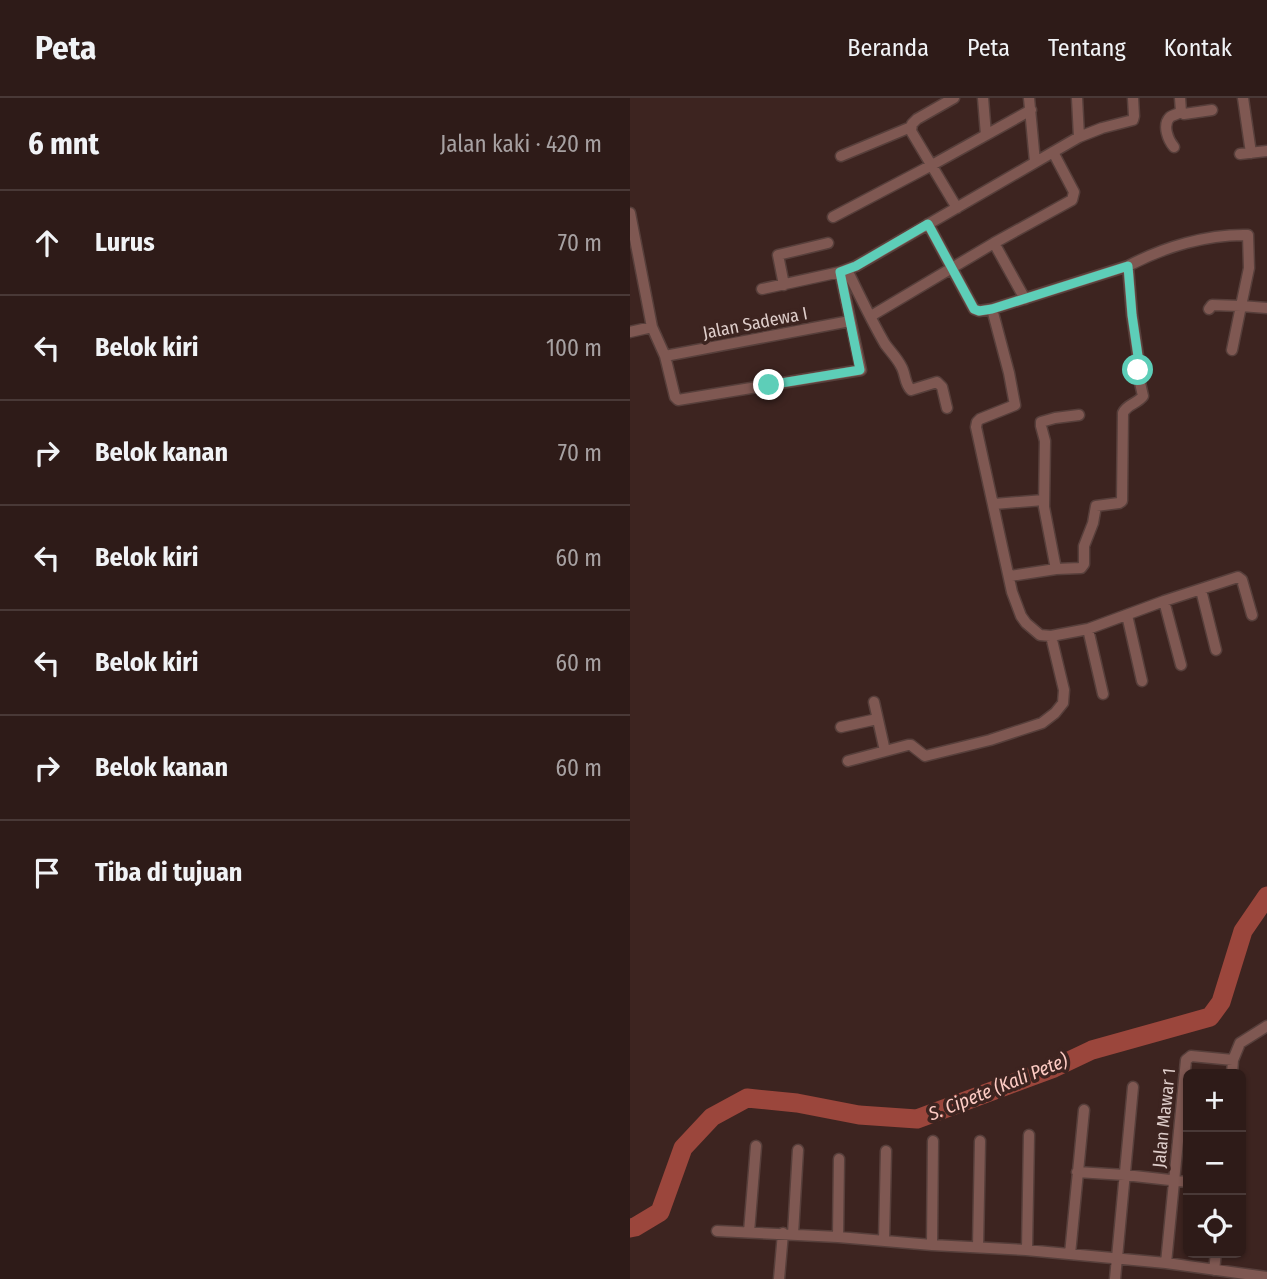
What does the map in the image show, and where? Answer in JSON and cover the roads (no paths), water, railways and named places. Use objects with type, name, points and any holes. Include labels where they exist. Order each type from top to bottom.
[{"type":"street","points":[[841,156],[911,127],[917,119],[954,98]]},
{"type":"street","points":[[983,98],[986,135]]},
{"type":"street","points":[[1030,98],[1035,162]]},
{"type":"street","points":[[1077,98],[1079,137]]},
{"type":"street","points":[[762,289],[843,271],[1079,137],[1133,120],[1133,98]]},
{"type":"street","points":[[1180,98],[1181,112]]},
{"type":"street","points":[[1243,98],[1246,153],[1267,151]]},
{"type":"street","points":[[833,216],[1031,110]]},
{"type":"street","points":[[1174,147],[1167,132],[1167,122],[1171,117],[1181,112],[1188,114],[1212,110]]},
{"type":"street","points":[[911,127],[913,135],[957,208]]},
{"type":"street","points":[[871,316],[1072,200],[1074,192],[1053,152]]},
{"type":"street","points":[[630,213],[652,327],[665,356],[675,397],[679,400],[860,370],[843,271]]},
{"type":"street","points":[[928,224],[974,309],[979,311],[1128,266],[1170,248],[1229,234],[1248,235],[1249,268],[1232,350]]},
{"type":"street","points":[[784,285],[778,255],[828,243]]},
{"type":"street","points":[[995,243],[1025,299]]},
{"type":"street","points":[[1010,576],[1083,567],[1084,546],[1093,523],[1094,509],[1096,506],[1119,503],[1122,500],[1123,413],[1143,396],[1138,374],[1128,266]]},
{"type":"street","points":[[843,271],[885,344],[901,365],[908,388],[915,390],[937,382],[942,387],[947,408]]},
{"type":"street","points":[[1209,309],[1212,305],[1267,308]]},
{"type":"street","points":[[992,309],[1015,403],[1014,406],[980,419],[976,424],[1015,602],[1026,623],[1040,635],[1051,636],[1088,629],[1164,601],[1240,578],[1252,615]]},
{"type":"street","name":"Jalan Sadewa I","points":[[665,356],[850,321]]},
{"type":"street","points":[[630,332],[652,327]]},
{"type":"street","points":[[1055,569],[1044,500],[1045,441],[1041,422],[1079,415]]},
{"type":"street","points":[[994,504],[1044,500]]},
{"type":"street","points":[[1201,590],[1216,650]]},
{"type":"street","points":[[1164,601],[1181,665]]},
{"type":"street","points":[[1127,615],[1142,681]]},
{"type":"street","points":[[1088,629],[1103,694]]},
{"type":"street","points":[[848,761],[912,746],[925,756],[990,740],[1042,723],[1063,703],[1064,690],[1051,636]]},
{"type":"street","points":[[874,702],[885,751]]},
{"type":"street","points":[[841,727],[877,719]]},
{"type":"street","points":[[1232,1069],[1240,1043],[1267,1026]]},
{"type":"street","name":"Jalan Mawar 1","points":[[1166,1263],[1186,1060],[1191,1056],[1233,1060]]},
{"type":"street","points":[[1115,1279],[1133,1087]]},
{"type":"street","points":[[1070,1254],[1084,1110]]},
{"type":"street","points":[[1027,1250],[1029,1135]]},
{"type":"street","points":[[932,1245],[933,1141]]},
{"type":"street","points":[[978,1247],[980,1141]]},
{"type":"street","points":[[749,1232],[755,1146]]},
{"type":"street","points":[[779,1279],[788,1234],[798,1150]]},
{"type":"street","points":[[884,1241],[886,1152]]},
{"type":"street","points":[[838,1237],[839,1159]]},
{"type":"street","points":[[1077,1172],[1183,1181]]},
{"type":"street","points":[[717,1231],[1027,1250],[1166,1263],[1267,1277]]},
{"type":"street","points":[[1214,1270],[1215,1258]]},
{"type":"waterway","name":"S. Cipete (Kali Pete)","points":[[630,1228],[660,1212],[683,1148],[712,1117],[747,1098],[797,1103],[859,1115],[917,1119],[1054,1068],[1092,1050],[1210,1017],[1221,1002],[1243,931],[1267,896]]}]
